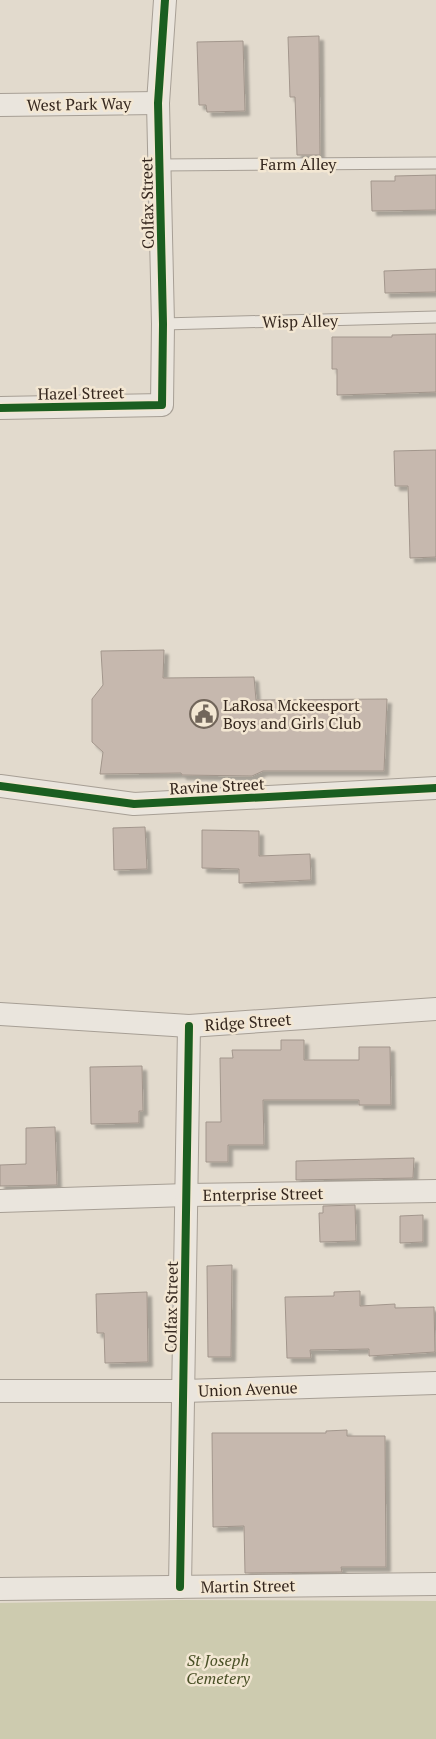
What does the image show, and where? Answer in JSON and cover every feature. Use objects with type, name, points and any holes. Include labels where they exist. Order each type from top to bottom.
[{"type":"street","name":"Colfax Street","points":[[162,405],[163,324],[158,103],[166,0]]},
{"type":"street","name":"West Park Way","points":[[0,106],[158,103]]},
{"type":"street","name":"Hazel Street","points":[[0,408],[162,405]]},
{"type":"street","name":"Ravine Street","points":[[0,786],[134,804],[436,788]]},
{"type":"street","name":"Ridge Street","points":[[0,1014],[189,1026],[436,1009]]},
{"type":"street","name":"Colfax Street","points":[[180,1587],[189,1026]]},
{"type":"street","name":"Enterprise Street","points":[[0,1201],[187,1195],[436,1191]]},
{"type":"street","name":"Union Avenue","points":[[0,1391],[184,1391],[436,1383]]},
{"type":"street","name":"Martin Street","points":[[0,1589],[436,1584]]},
{"type":"lane","name":"Farm Alley","points":[[159,165],[436,164]]},
{"type":"lane","name":"Wisp Alley","points":[[163,324],[436,317]]},
{"type":"green space","name":"St Joseph Cemetery","points":[[177,1600],[436,1601],[436,1739],[0,1739],[0,1603]]},
{"type":"building","points":[[319,36],[320,155],[297,155],[295,97],[290,97],[288,37]]},
{"type":"building","points":[[243,41],[245,111],[207,112],[206,105],[199,105],[197,42]]},
{"type":"building","points":[[436,175],[436,210],[372,211],[371,181],[395,181],[395,176]]},
{"type":"building","points":[[436,269],[436,292],[385,293],[384,271]]},
{"type":"building","points":[[436,334],[436,392],[337,395],[337,369],[332,369],[332,337],[392,337],[392,335]]},
{"type":"building","points":[[436,450],[436,557],[410,558],[408,486],[395,486],[394,451]]},
{"type":"building","points":[[164,650],[163,678],[254,677],[256,700],[387,699],[384,771],[263,771],[252,776],[182,775],[181,773],[100,774],[103,752],[92,742],[92,699],[103,685],[101,651]]},
{"type":"building","points":[[145,827],[147,869],[114,870],[113,828]]},
{"type":"building","points":[[202,830],[259,831],[259,856],[310,854],[311,880],[239,883],[239,869],[202,868]]},
{"type":"building","points":[[281,1040],[304,1040],[304,1060],[359,1060],[359,1047],[390,1047],[391,1105],[359,1105],[359,1100],[263,1100],[264,1145],[228,1145],[228,1162],[206,1162],[206,1122],[221,1122],[220,1058],[233,1058],[232,1050],[281,1050]]},
{"type":"building","points":[[142,1066],[143,1111],[139,1111],[139,1123],[91,1124],[90,1067]]},
{"type":"building","points":[[55,1127],[57,1185],[0,1186],[0,1165],[26,1164],[26,1128]]},
{"type":"building","points":[[414,1158],[413,1178],[296,1180],[296,1161]]},
{"type":"building","points":[[355,1205],[356,1241],[320,1242],[319,1213],[323,1213],[323,1206]]},
{"type":"building","points":[[423,1215],[423,1242],[400,1243],[400,1216]]},
{"type":"building","points":[[232,1265],[231,1357],[208,1357],[207,1266]]},
{"type":"building","points":[[360,1291],[360,1306],[395,1304],[395,1308],[434,1307],[435,1352],[369,1356],[369,1349],[310,1350],[311,1358],[287,1358],[285,1297],[334,1296],[334,1292]]},
{"type":"building","points":[[147,1292],[148,1362],[105,1363],[104,1333],[97,1333],[96,1294]]},
{"type":"building","points":[[347,1430],[347,1436],[385,1436],[386,1567],[341,1567],[342,1572],[245,1573],[244,1526],[213,1527],[212,1433],[326,1433],[326,1431]]},
{"type":"cycle path","points":[[0,408],[162,405],[163,324],[158,103],[165,0]]},
{"type":"cycle path","points":[[0,786],[134,804],[436,788]]},
{"type":"cycle path","points":[[180,1587],[189,1026]]},
{"type":"place","name":"LaRosa Mckeesport Boys and Girls Club","points":[[204,714]]}]
